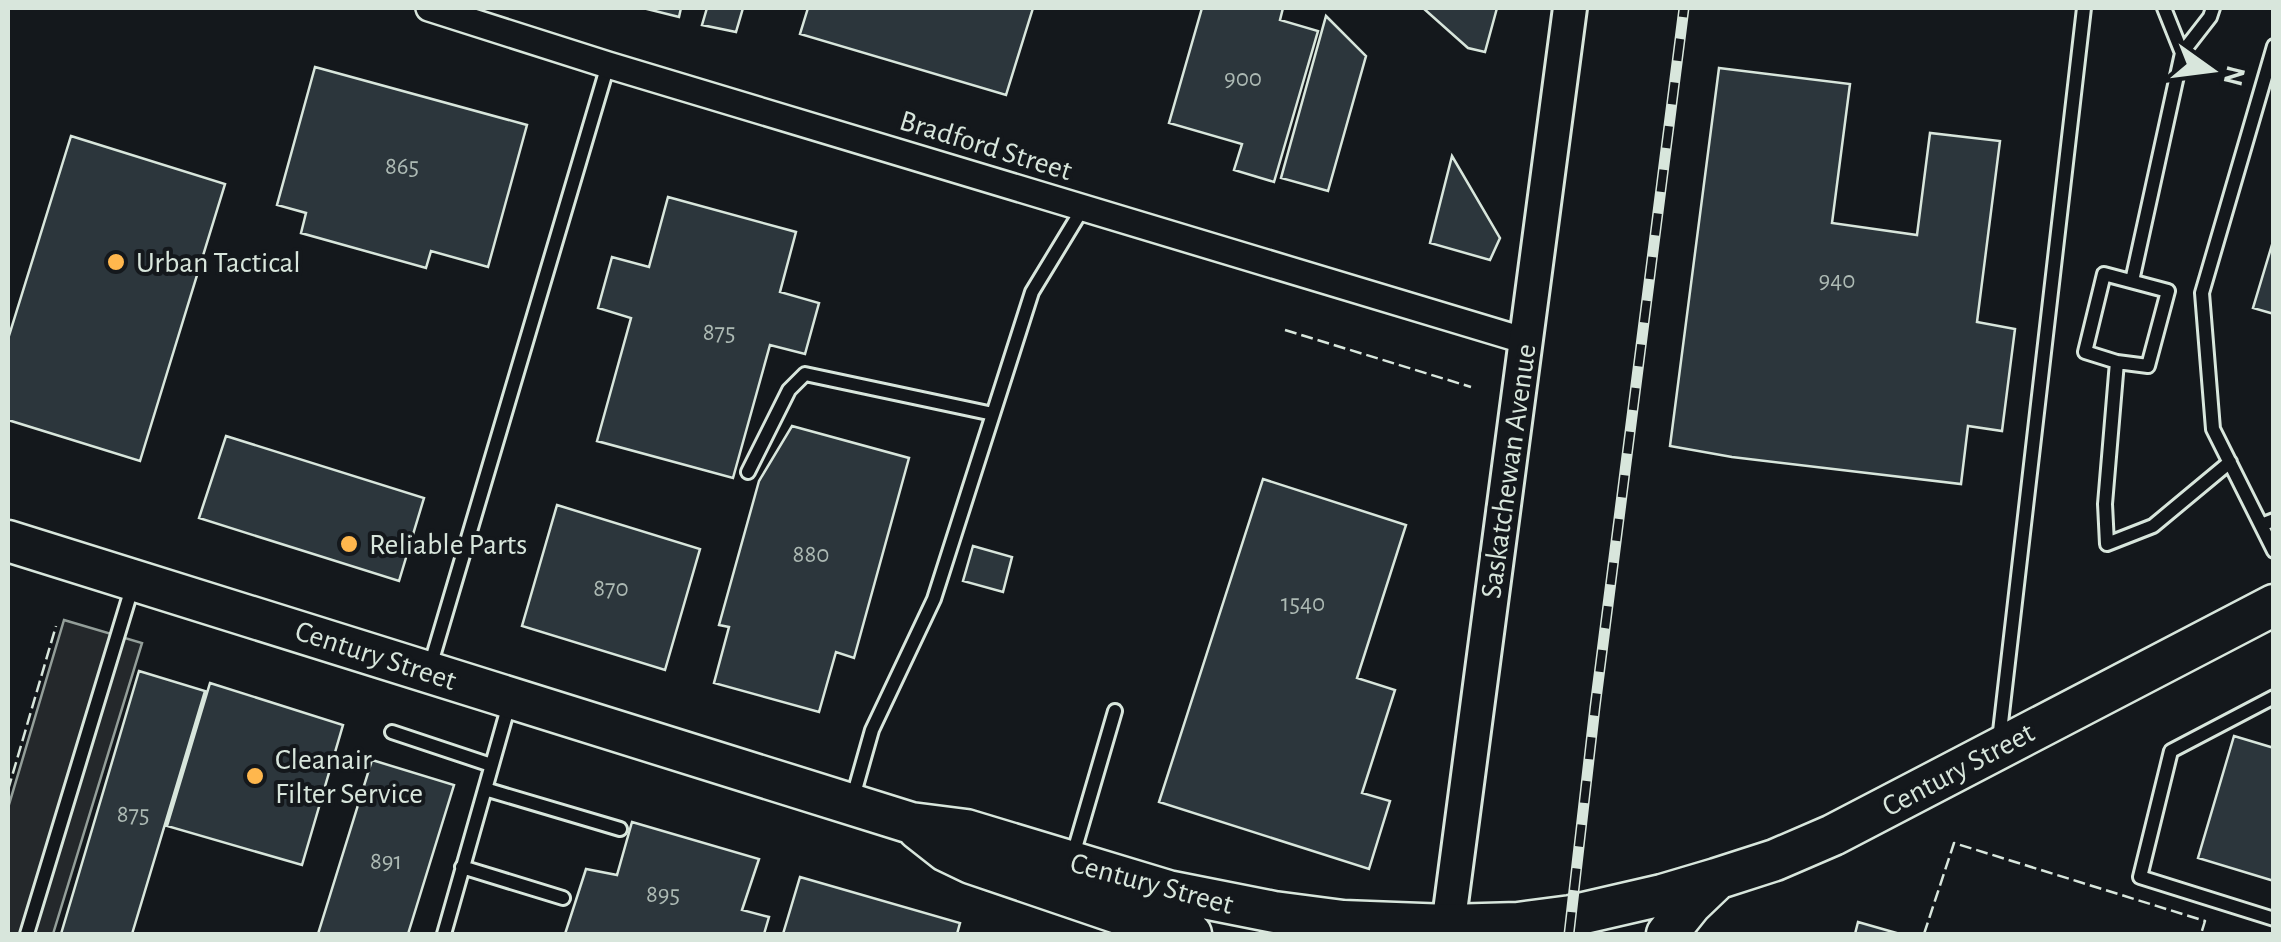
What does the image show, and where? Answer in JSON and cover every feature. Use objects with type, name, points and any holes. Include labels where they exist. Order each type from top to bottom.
[{"type":"main road","name":"Century Street","points":[[8,541],[911,823],[966,830],[1168,891],[1240,907],[1447,930],[1572,916],[1662,895],[1775,860],[1833,835],[2274,605]]},
{"type":"main road","points":[[911,823],[946,851],[971,862],[1191,934]]},
{"type":"main road","points":[[1666,934],[1716,879]]},
{"type":"street","name":"Bradford Street","points":[[430,8],[1526,341]]},
{"type":"street","name":"Saskatchewan Avenue","points":[[1447,930],[1570,8]]},
{"type":"lane","points":[[1998,747],[2084,8]]},
{"type":"lane","points":[[2164,8],[2182,52]]},
{"type":"lane","points":[[2132,281],[2182,52],[2213,8]]},
{"type":"lane","points":[[2274,46],[2202,293],[2214,429],[2268,522],[2274,550]]},
{"type":"lane","points":[[428,672],[608,65]]},
{"type":"lane","points":[[851,805],[872,730],[934,598],[1032,292],[1083,208]]},
{"type":"lane","points":[[2104,274],[2132,281],[2168,291],[2148,366],[2085,352],[2104,274]]},
{"type":"lane","points":[[2117,362],[2105,504],[2107,544],[2153,526],[2230,462]]},
{"type":"lane","points":[[748,472],[788,390],[805,374],[993,414]]},
{"type":"lane","points":[[27,934],[134,580]]},
{"type":"lane","points":[[2274,697],[2171,752],[2140,877],[2274,919]]},
{"type":"lane","points":[[444,934],[511,698]]},
{"type":"lane","points":[[1071,863],[1114,711]]},
{"type":"lane","points":[[392,732],[491,764]]},
{"type":"lane","points":[[485,789],[620,829]]},
{"type":"lane","points":[[462,867],[563,898]]},
{"type":"shaded area","points":[[64,620],[142,643],[53,934],[8,934],[8,808]]},
{"type":"building","points":[[643,8],[681,8],[679,17]]},
{"type":"building","points":[[707,8],[743,8],[736,32],[702,25]]},
{"type":"building","points":[[808,8],[1033,8],[1006,95],[800,34]]},
{"type":"building","points":[[1202,8],[1283,8],[1280,20],[1318,31],[1274,182],[1234,170],[1242,144],[1169,123]]},
{"type":"building","points":[[1423,8],[1497,8],[1485,52],[1468,48]]},
{"type":"building","points":[[1326,16],[1366,56],[1328,191],[1281,178]]},
{"type":"building","points":[[315,67],[527,125],[488,267],[431,251],[426,268],[301,233],[306,213],[277,205]]},
{"type":"building","points":[[1719,68],[1850,84],[1832,223],[1917,235],[1930,133],[2000,141],[1977,322],[2015,329],[2002,431],[1968,426],[1961,484],[1670,446]]},
{"type":"building","name":"Urban Tactical","points":[[71,136],[225,184],[140,461],[8,420],[8,339]]},
{"type":"building","points":[[1452,156],[1500,238],[1490,260],[1430,243]]},
{"type":"building","points":[[668,197],[796,232],[780,292],[819,303],[805,354],[770,345],[733,478],[597,441],[631,318],[598,308],[612,257],[649,267]]},
{"type":"building","points":[[2274,238],[2274,314],[2253,308]]},
{"type":"building","points":[[792,426],[909,458],[854,658],[836,652],[819,712],[714,683],[729,627],[719,625],[759,481]]},
{"type":"building","points":[[226,436],[424,498],[399,581],[199,518]]},
{"type":"building","points":[[1263,479],[1406,525],[1357,678],[1395,690],[1362,793],[1390,801],[1369,869],[1159,802]]},
{"type":"building","points":[[557,505],[700,549],[665,670],[522,626]]},
{"type":"building","points":[[973,546],[1012,557],[1003,592],[963,581]]},
{"type":"building","points":[[139,671],[205,691],[132,934],[61,934]]},
{"type":"building","name":"Cleanair Filter Service","points":[[210,683],[343,725],[302,865],[167,826]]},
{"type":"building","points":[[2234,736],[2274,748],[2274,881],[2198,858]]},
{"type":"building","points":[[372,760],[454,785],[408,934],[318,934]]},
{"type":"building","points":[[632,822],[759,859],[742,910],[769,917],[764,934],[565,934],[586,869],[617,875]]},
{"type":"building","points":[[800,877],[960,923],[957,934],[783,934]]},
{"type":"building","points":[[1858,922],[1900,934],[1855,934]]},
{"type":"railway","points":[[1569,934],[1684,8]]},
{"type":"fence","points":[[1285,330],[1471,387]]},
{"type":"fence","points":[[8,790],[56,626]]},
{"type":"fence","points":[[1924,934],[1954,843],[2205,921],[2201,934]]},
{"type":"place","name":"Urban Tactical","points":[[116,262]]},
{"type":"place","name":"Reliable Parts","points":[[349,544]]},
{"type":"place","name":"Cleanair Filter Service","points":[[255,776]]}]
